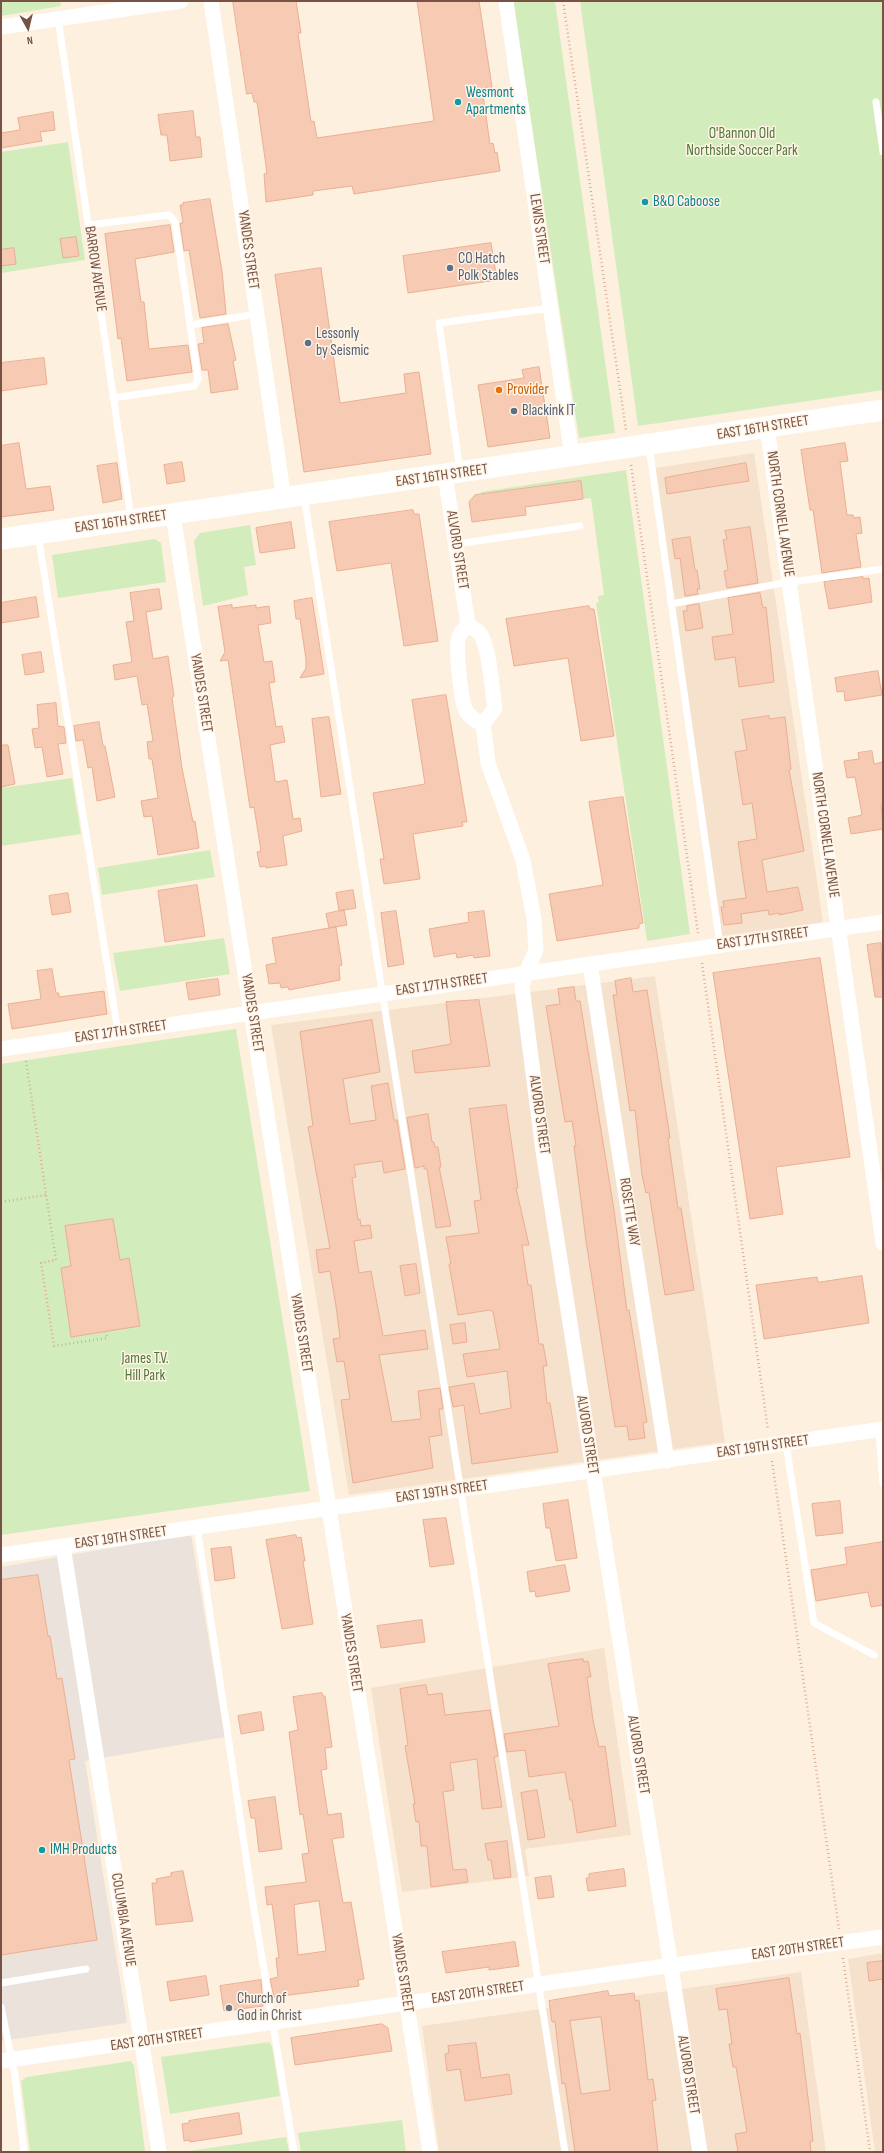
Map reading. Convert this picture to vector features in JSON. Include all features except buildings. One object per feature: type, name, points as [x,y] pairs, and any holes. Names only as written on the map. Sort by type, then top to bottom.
[{"type":"main road","name":"EAST 16TH STREET","points":[[1,539],[294,498],[883,410]]},
{"type":"street","points":[[1,27],[181,1]]},
{"type":"street","name":"YANDES STREET","points":[[211,1],[257,314],[294,498]]},
{"type":"street","name":"LEWIS STREET","points":[[506,1],[572,457]]},
{"type":"street","name":"NORTH CORNELL AVENUE","points":[[767,427],[883,1243]]},
{"type":"street","name":"ALVORD STREET","points":[[453,474],[456,544],[468,625]]},
{"type":"street","name":"YANDES STREET","points":[[173,514],[430,2152]]},
{"type":"street","points":[[468,625],[477,630],[482,636],[492,686],[495,708],[483,724],[472,719],[465,710],[457,662],[458,640],[462,631],[468,625]]},
{"type":"street","name":"ALVORD STREET","points":[[483,724],[488,763],[523,860],[530,898],[536,950],[526,973],[522,987],[543,1150],[700,2152]]},
{"type":"street","name":"EAST 17TH STREET","points":[[1,1049],[720,944],[883,922]]},
{"type":"street","name":"ROSETTE WAY","points":[[590,964],[667,1461]]},
{"type":"street","name":"EAST 19TH STREET","points":[[1,1555],[881,1430]]},
{"type":"street","name":"COLUMBIA AVENUE","points":[[64,1546],[159,2152]]},
{"type":"street","name":"EAST 20TH STREET","points":[[6,2061],[671,1965],[883,1937]]},
{"type":"lane","name":"BARROW AVENUE","points":[[58,18],[131,520]]},
{"type":"lane","points":[[876,102],[883,152]]},
{"type":"lane","points":[[88,225],[169,215],[175,222],[198,380],[194,386],[113,398]]},
{"type":"lane","points":[[453,474],[439,322],[550,308]]},
{"type":"lane","points":[[190,325],[257,314]]},
{"type":"lane","points":[[649,445],[720,944]]},
{"type":"lane","points":[[294,498],[383,994],[507,1775],[565,2152]]},
{"type":"lane","points":[[456,544],[580,526]]},
{"type":"lane","points":[[38,534],[118,1032]]},
{"type":"lane","points":[[671,604],[789,582],[883,569]]},
{"type":"lane","points":[[881,1430],[883,1484]]},
{"type":"lane","points":[[786,1444],[814,1623],[874,1655]]},
{"type":"lane","points":[[197,1527],[251,1891],[274,2023],[294,2152]]},
{"type":"lane","points":[[1,1983],[86,1969]]},
{"type":"lane","points":[[1,2007],[6,2061],[15,2076],[24,2152]]},
{"type":"path","points":[[563,1],[626,432]]},
{"type":"path","points":[[631,467],[698,936]]},
{"type":"path","points":[[702,964],[768,1434]]},
{"type":"path","points":[[25,1057],[56,1260],[41,1263],[54,1346],[107,1338],[106,1332]]},
{"type":"path","points":[[1,1202],[46,1195]]},
{"type":"path","points":[[772,1459],[840,1932]]},
{"type":"path","points":[[842,1956],[870,2152]]},
{"type":"shaded area","points":[[754,453],[823,922],[722,936],[655,468]]},
{"type":"shaded area","points":[[655,976],[725,1442],[349,1495],[271,1025]]},
{"type":"shaded area","points":[[191,1534],[225,1737],[85,1761],[127,2023],[1,2041],[1,1567]]},
{"type":"shaded area","points":[[604,1648],[631,1835],[525,1849],[529,1876],[402,1892],[371,1688]]},
{"type":"shaded area","points":[[883,1953],[883,2152],[875,2152],[848,1959]]},
{"type":"shaded area","points":[[801,1972],[826,2152],[439,2152],[422,2026]]},
{"type":"green space","points":[[1,1],[60,1],[61,6],[1,16]]},
{"type":"green space","points":[[513,1],[555,1],[615,433],[579,438]]},
{"type":"green space","name":"O'Bannon Old Northside Soccer Park","points":[[580,1],[883,1],[883,390],[638,426]]},
{"type":"green space","points":[[68,142],[85,260],[1,273],[1,152]]},
{"type":"green space","points":[[626,470],[690,934],[647,941],[596,603],[599,602],[598,596],[604,595],[591,498],[583,499],[581,481],[481,494],[481,492]]},
{"type":"green space","points":[[250,525],[256,565],[244,567],[248,595],[203,606],[194,541],[200,533]]},
{"type":"green space","points":[[155,539],[161,543],[166,582],[58,598],[52,555]]},
{"type":"green space","points":[[72,778],[81,834],[1,846],[1,788]]},
{"type":"green space","points":[[210,850],[215,877],[102,895],[98,868]]},
{"type":"green space","points":[[224,938],[230,974],[120,991],[113,953]]},
{"type":"green space","name":"James T.V. Hill Park","points":[[236,1029],[310,1491],[1,1535],[1,1064]]},
{"type":"green space","points":[[269,2042],[272,2046],[280,2096],[170,2114],[161,2057]]},
{"type":"green space","points":[[131,2061],[134,2066],[145,2151],[30,2152],[21,2081],[27,2077]]},
{"type":"green space","points":[[402,2120],[406,2152],[301,2152],[298,2133]]},
{"type":"green space","points":[[286,2137],[289,2152],[182,2152]]},
{"type":"place","name":"Wesmont Apartments","points":[[458,102]]},
{"type":"place","name":"B&O Caboose","points":[[645,202]]},
{"type":"place","name":"CO Hatch Polk Stables","points":[[450,268]]},
{"type":"place","name":"Lessonly by Seismic","points":[[308,343]]},
{"type":"place","name":"Provider","points":[[499,390]]},
{"type":"place","name":"Blackink IT","points":[[514,411]]},
{"type":"place","name":"IMH Products","points":[[42,1850]]},
{"type":"place","name":"Church of God in Christ","points":[[229,2008]]}]
